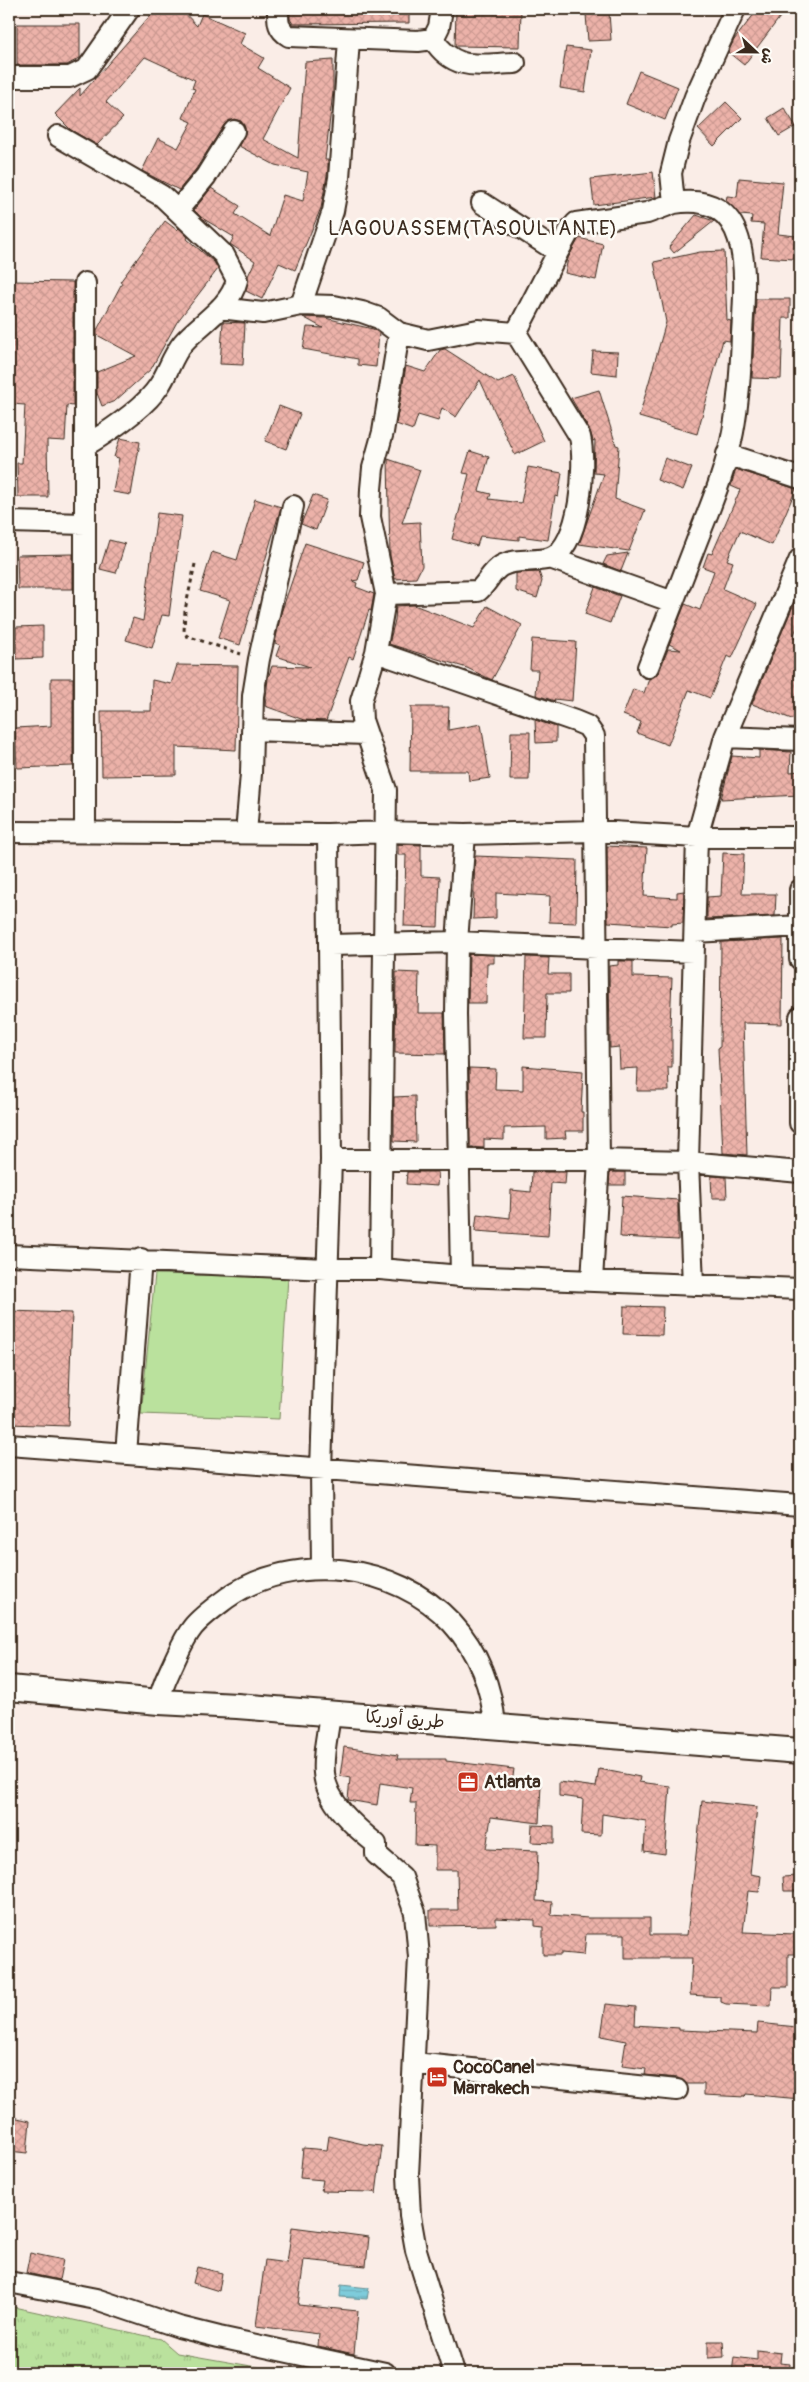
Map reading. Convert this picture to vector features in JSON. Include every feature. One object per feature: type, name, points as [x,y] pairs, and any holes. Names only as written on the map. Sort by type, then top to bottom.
[{"type":"street","points":[[9,77],[70,77],[87,69],[129,9]]},
{"type":"street","points":[[278,9],[279,26],[282,32],[288,36],[349,40],[434,40]]},
{"type":"street","points":[[434,40],[439,27],[442,9]]},
{"type":"street","points":[[674,203],[671,173],[679,141],[696,97],[735,9]]},
{"type":"street","points":[[301,305],[326,238],[335,203],[339,178],[349,40]]},
{"type":"street","points":[[434,40],[443,54],[452,60],[469,64],[515,63]]},
{"type":"street","points":[[178,210],[206,176],[234,131]]},
{"type":"street","points":[[58,136],[162,196],[224,255],[237,280],[233,293],[184,342],[159,386],[149,398],[113,429],[85,446]]},
{"type":"street","points":[[516,333],[558,252],[576,223],[647,213],[674,203],[702,201],[714,207],[728,219],[740,241],[744,263],[741,348],[733,432],[716,491],[648,666]]},
{"type":"street","points":[[482,203],[558,252]]},
{"type":"street","points":[[85,283],[85,831]]},
{"type":"street","points":[[220,308],[263,313],[301,305],[334,306],[379,318],[399,333],[428,340],[478,330],[516,333]]},
{"type":"street","points":[[380,1269],[386,790],[362,720],[361,701],[376,652],[386,594],[370,517],[370,489],[373,468],[383,432],[399,333]]},
{"type":"street","points":[[516,333],[580,437],[584,454],[578,513],[560,550],[550,558]]},
{"type":"street","points":[[727,454],[800,478]]},
{"type":"street","points":[[246,833],[252,696],[293,506]]},
{"type":"street","points":[[9,522],[85,524]]},
{"type":"street","points":[[386,594],[478,591],[501,566],[515,561],[550,558],[674,602]]},
{"type":"street","points":[[692,1285],[688,1162],[697,836],[725,737],[800,559]]},
{"type":"street","points":[[376,652],[587,726],[594,736],[599,1160],[592,1281]]},
{"type":"street","points":[[252,730],[366,734]]},
{"type":"street","points":[[725,737],[800,740]]},
{"type":"street","points":[[9,832],[328,834],[386,832],[465,834],[595,831],[697,836],[800,837]]},
{"type":"street","points":[[322,1568],[321,1470],[331,1160],[328,834]]},
{"type":"street","points":[[461,1276],[456,1014],[458,942],[465,834]]},
{"type":"street","points":[[800,890],[800,959]]},
{"type":"street","points":[[695,932],[800,926]]},
{"type":"street","points":[[330,945],[458,942],[693,952]]},
{"type":"street","points":[[800,1017],[800,1123]]},
{"type":"street","points":[[331,1160],[459,1158],[688,1162],[800,1172]]},
{"type":"street","points":[[9,1255],[141,1259],[327,1269],[380,1269],[461,1276],[800,1289]]},
{"type":"street","points":[[126,1454],[141,1259]]},
{"type":"street","points":[[9,1445],[800,1505]]},
{"type":"street","points":[[159,1702],[162,1686],[182,1643],[193,1626],[213,1608],[253,1583],[279,1573],[322,1568],[347,1571],[398,1586],[419,1596],[445,1616],[466,1640],[480,1667],[493,1704],[495,1726]]},
{"type":"street","name":"طريق أوريكا","points":[[9,1688],[159,1702],[237,1706],[800,1751]]},
{"type":"street","points":[[330,1714],[324,1773],[329,1792],[354,1824],[376,1844],[376,1854],[402,1876],[415,1913],[418,1957],[408,2175],[410,2216],[416,2250],[454,2373]]},
{"type":"street","points":[[414,2064],[677,2090]]},
{"type":"street","points":[[9,2282],[96,2299],[179,2327],[219,2337],[385,2373]]},
{"type":"path","points":[[195,564],[185,610],[184,632],[187,636],[213,646],[259,659]]},
{"type":"green space","points":[[155,1274],[288,1277],[279,1419],[141,1414]]},
{"type":"green space","points":[[9,2306],[161,2339],[177,2353],[291,2373],[11,2373],[9,2372]]},
{"type":"water","points":[[341,2285],[369,2288],[367,2299],[340,2297]]},
{"type":"building","points":[[156,9],[181,9],[197,26],[202,14],[245,33],[240,44],[264,58],[258,68],[290,88],[263,139],[298,158],[305,62],[333,60],[333,92],[325,160],[328,160],[328,170],[321,208],[295,270],[279,263],[262,299],[246,291],[248,276],[255,261],[230,244],[234,237],[202,218],[194,210],[211,188],[240,206],[235,214],[270,236],[283,195],[303,201],[308,172],[275,165],[239,146],[246,131],[241,121],[234,119],[224,125],[196,169],[179,190],[142,171],[158,138],[178,148],[192,122],[183,118],[195,89],[192,88],[195,80],[145,57],[106,102],[123,118],[97,145],[71,130],[55,114],[80,88],[80,96]]},
{"type":"building","points":[[290,9],[409,9],[409,23],[293,24],[290,19]]},
{"type":"building","points":[[456,9],[521,9],[520,47],[455,46]]},
{"type":"building","points":[[758,9],[786,9],[744,65],[728,52],[734,40]]},
{"type":"building","points":[[609,13],[611,40],[588,41],[586,14]]},
{"type":"building","points":[[17,24],[80,24],[80,58],[67,65],[17,65]]},
{"type":"building","points":[[566,47],[591,50],[585,92],[560,88]]},
{"type":"building","points":[[639,71],[678,87],[665,120],[626,104]]},
{"type":"building","points":[[726,102],[742,118],[714,146],[698,129]]},
{"type":"building","points":[[784,108],[796,126],[779,136],[768,118]]},
{"type":"building","points":[[653,172],[656,197],[594,205],[591,179]]},
{"type":"building","points":[[739,178],[783,182],[778,234],[796,236],[794,259],[761,257],[764,224],[751,223],[752,216],[740,215],[726,201],[727,196],[737,197]]},
{"type":"building","points":[[696,215],[714,221],[674,253],[669,247]]},
{"type":"building","points":[[165,221],[177,230],[179,228],[188,237],[187,239],[214,262],[218,269],[177,322],[151,369],[115,401],[102,406],[97,393],[97,372],[136,356],[97,335],[97,330],[122,283],[120,282]]},
{"type":"building","points":[[579,238],[603,244],[596,280],[565,273],[568,258]]},
{"type":"building","points":[[724,251],[727,320],[731,321],[730,341],[723,340],[697,434],[639,417],[666,322],[654,262],[700,252]]},
{"type":"building","points":[[13,281],[73,282],[73,406],[67,405],[65,441],[47,440],[48,497],[18,497],[17,463],[22,463],[25,405],[11,404]]},
{"type":"building","points":[[756,299],[790,299],[790,318],[783,318],[781,379],[752,378]]},
{"type":"building","points":[[303,317],[325,318],[373,329],[379,333],[376,367],[358,365],[358,359],[303,349],[307,327],[323,328]]},
{"type":"building","points":[[223,322],[245,323],[243,365],[220,364]]},
{"type":"building","points":[[445,349],[498,383],[514,376],[544,441],[515,455],[480,380],[456,417],[442,408],[438,421],[418,415],[413,430],[396,424],[406,366],[425,372],[440,350]]},
{"type":"building","points":[[593,351],[618,352],[617,375],[591,372]]},
{"type":"building","points":[[599,390],[616,445],[619,446],[615,499],[645,510],[629,551],[579,544],[604,474],[594,473],[595,440],[593,441],[590,431],[571,398]]},
{"type":"building","points":[[279,406],[300,414],[286,449],[265,441]]},
{"type":"building","points":[[120,438],[140,442],[131,495],[113,492],[119,458],[114,457]]},
{"type":"building","points":[[470,451],[489,457],[479,491],[491,494],[489,499],[521,503],[528,467],[562,473],[558,497],[555,496],[548,540],[519,536],[519,540],[480,536],[477,546],[452,539],[469,474],[463,473]]},
{"type":"building","points":[[665,458],[692,468],[683,490],[657,480]]},
{"type":"building","points":[[388,459],[420,470],[402,523],[420,522],[422,566],[416,578],[395,579],[390,556]]},
{"type":"building","points":[[736,469],[796,489],[772,545],[740,531],[727,560],[733,562],[723,589],[757,604],[732,658],[727,656],[710,698],[689,690],[668,745],[637,733],[641,722],[623,715],[633,689],[644,693],[649,679],[659,672],[668,649],[681,650],[669,644],[685,604],[700,610],[714,571],[703,567],[708,553],[712,554],[740,490],[731,486]]},
{"type":"building","points":[[313,495],[327,500],[316,530],[301,524]]},
{"type":"building","points":[[255,499],[281,507],[240,645],[218,638],[230,600],[200,591],[212,552],[237,560]]},
{"type":"building","points":[[157,513],[182,516],[169,616],[162,615],[152,648],[126,640],[133,618],[143,621]]},
{"type":"building","points":[[109,540],[125,544],[116,573],[100,569]]},
{"type":"building","points":[[305,543],[364,562],[358,580],[352,581],[357,583],[356,587],[374,594],[371,611],[369,610],[353,659],[349,657],[326,721],[304,720],[265,706],[268,678],[272,666],[310,667],[276,656],[280,645],[275,643],[281,613]]},
{"type":"building","points":[[628,553],[621,571],[603,564],[607,556]]},
{"type":"building","points":[[73,554],[73,589],[18,589],[17,555]]},
{"type":"building","points":[[539,572],[542,581],[537,598],[516,591],[516,573]]},
{"type":"building","points":[[595,587],[620,596],[610,623],[585,614]]},
{"type":"building","points":[[800,589],[800,618],[793,638],[800,640],[800,711],[797,721],[752,704]]},
{"type":"building","points":[[414,605],[474,628],[487,606],[522,625],[492,680],[467,668],[389,644],[395,620],[396,606]]},
{"type":"building","points":[[43,626],[43,658],[16,659],[16,627]]},
{"type":"building","points":[[532,639],[576,642],[572,701],[554,699],[555,701],[536,695],[538,670],[530,670]]},
{"type":"building","points":[[177,665],[238,666],[236,750],[176,747],[176,775],[102,776],[101,711],[151,711],[152,680],[171,684]]},
{"type":"building","points":[[51,678],[73,678],[73,766],[17,768],[15,728],[51,726]]},
{"type":"building","points":[[411,707],[449,707],[448,730],[481,724],[490,778],[469,781],[468,771],[410,771]]},
{"type":"building","points":[[535,720],[556,727],[556,742],[536,743]]},
{"type":"building","points":[[511,732],[530,732],[529,780],[510,780]]},
{"type":"building","points":[[759,750],[791,752],[790,772],[800,771],[800,795],[721,799],[732,756],[759,758]]},
{"type":"building","points":[[398,844],[421,845],[421,876],[440,877],[438,927],[404,926],[406,855],[398,855]]},
{"type":"building","points":[[607,846],[647,848],[644,896],[677,898],[677,892],[684,891],[683,923],[672,924],[672,926],[608,922]]},
{"type":"building","points":[[723,853],[744,854],[742,894],[776,894],[775,916],[707,919],[707,897],[721,896]]},
{"type":"building","points":[[475,856],[577,860],[576,923],[549,922],[550,896],[496,893],[496,918],[473,919]]},
{"type":"building","points":[[783,939],[782,1024],[743,1023],[747,1155],[723,1153],[718,1048],[720,1047],[721,942]]},
{"type":"building","points":[[469,954],[494,955],[494,963],[487,963],[486,1003],[468,1003]]},
{"type":"building","points":[[526,957],[549,958],[548,974],[569,974],[569,993],[547,993],[546,1038],[524,1038]]},
{"type":"building","points":[[618,961],[633,961],[633,977],[672,978],[670,1026],[672,1026],[672,1067],[668,1067],[669,1091],[637,1091],[638,1068],[620,1069],[619,1047],[610,1048],[609,966],[618,965]]},
{"type":"building","points":[[396,972],[419,973],[418,1013],[444,1013],[445,1054],[395,1053]]},
{"type":"building","points":[[523,1066],[583,1071],[581,1112],[583,1112],[583,1131],[565,1131],[566,1138],[546,1139],[546,1127],[504,1128],[504,1140],[484,1139],[484,1148],[470,1147],[469,1068],[496,1069],[495,1089],[523,1090]]},
{"type":"building","points":[[415,1096],[416,1142],[394,1141],[394,1097]]},
{"type":"building","points":[[407,1172],[438,1172],[437,1186],[406,1184]]},
{"type":"building","points":[[532,1172],[566,1172],[565,1184],[551,1183],[548,1236],[475,1231],[477,1214],[510,1218],[511,1190],[531,1192]]},
{"type":"building","points":[[610,1172],[625,1172],[625,1185],[609,1185]]},
{"type":"building","points":[[711,1176],[726,1177],[727,1198],[712,1198]]},
{"type":"building","points":[[622,1196],[678,1200],[678,1240],[620,1237]]},
{"type":"building","points":[[624,1306],[663,1307],[662,1335],[623,1334]]},
{"type":"building","points":[[9,1311],[72,1313],[68,1426],[9,1424]]},
{"type":"building","points":[[344,1747],[398,1755],[397,1759],[446,1759],[446,1761],[514,1769],[512,1784],[541,1785],[539,1823],[491,1817],[486,1849],[538,1851],[536,1901],[552,1902],[551,1915],[588,1918],[650,1918],[650,1935],[687,1935],[702,1801],[757,1807],[750,1874],[761,1876],[759,1892],[748,1891],[743,1932],[795,1934],[795,1954],[788,1954],[788,1987],[772,1987],[771,2006],[726,2004],[721,2002],[721,1997],[690,1995],[692,1958],[625,1958],[625,1934],[586,1934],[584,1955],[561,1953],[561,1955],[543,1955],[543,1927],[535,1926],[535,1920],[496,1918],[496,1925],[430,1926],[430,1910],[458,1910],[457,1870],[435,1870],[435,1846],[415,1845],[416,1803],[410,1803],[412,1788],[380,1783],[377,1805],[348,1800],[350,1778],[340,1776]]},
{"type":"building","points":[[599,1769],[640,1777],[639,1782],[670,1786],[665,1854],[644,1851],[646,1821],[602,1814],[601,1835],[581,1834],[583,1799],[559,1796],[559,1782],[596,1787]]},
{"type":"building","points":[[532,1825],[554,1826],[554,1843],[531,1842]]},
{"type":"building","points":[[797,1876],[798,1891],[784,1891],[783,1877]]},
{"type":"building","points":[[606,2004],[636,2007],[635,2025],[679,2028],[679,2030],[757,2033],[758,2023],[797,2027],[795,2048],[798,2048],[798,2053],[800,2053],[800,2099],[746,2094],[745,2097],[704,2095],[704,2084],[687,2084],[678,2078],[645,2075],[646,2069],[622,2066],[626,2041],[601,2036]]},
{"type":"building","points":[[9,2116],[30,2121],[27,2153],[9,2151]]},
{"type":"building","points":[[329,2136],[363,2144],[382,2146],[376,2194],[374,2190],[374,2192],[321,2191],[323,2180],[300,2178],[303,2148],[327,2150]]},
{"type":"building","points":[[292,2227],[369,2237],[366,2266],[304,2260],[298,2305],[358,2311],[354,2354],[318,2346],[319,2334],[256,2326],[265,2260],[287,2263]]},
{"type":"building","points":[[30,2253],[63,2260],[59,2280],[26,2273]]},
{"type":"building","points":[[197,2267],[222,2273],[219,2291],[193,2283]]},
{"type":"building","points":[[708,2341],[723,2341],[724,2357],[708,2358]]},
{"type":"building","points":[[757,2350],[781,2353],[780,2363],[790,2364],[789,2373],[732,2373],[734,2357],[757,2360]]},
{"type":"place","name":"Atlanta","points":[[468,1782]]},
{"type":"place","name":"CocoCanel Marrakech","points":[[437,2077]]},
{"type":"district","name":"LAGOUASSEM(TASOULTANTE)","points":[[473,228]]}]
